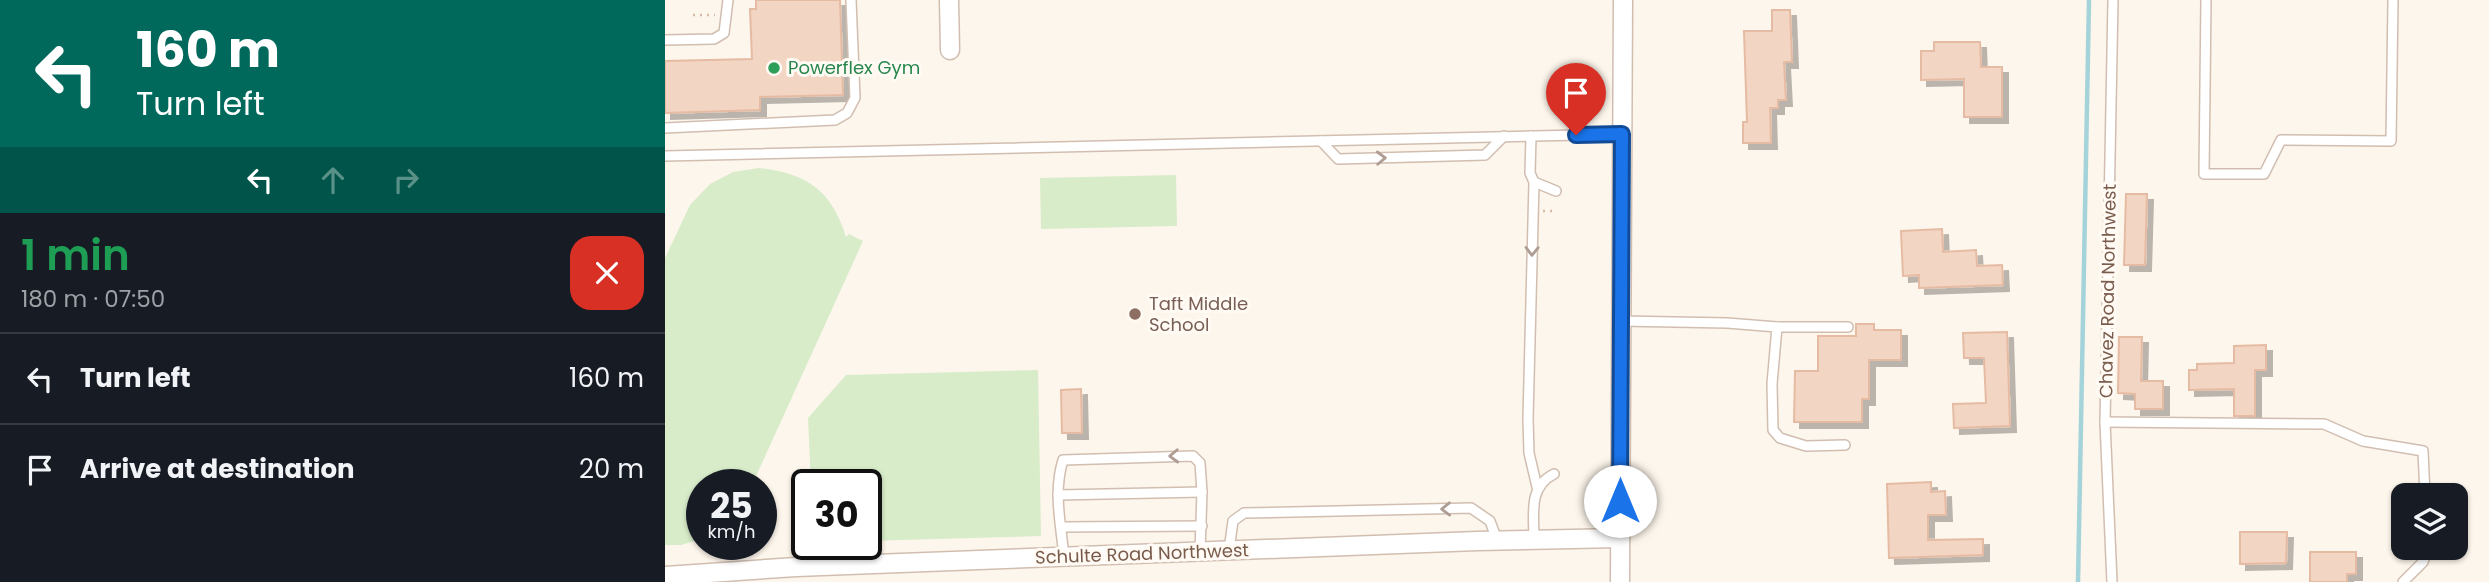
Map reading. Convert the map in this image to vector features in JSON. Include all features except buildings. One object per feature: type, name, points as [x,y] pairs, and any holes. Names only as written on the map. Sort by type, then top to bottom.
[{"type":"street","points":[[949,0],[950,50]]},
{"type":"street","points":[[1620,582],[1623,0]]},
{"type":"street","name":"Schulte Road Northwest","points":[[665,576],[796,567],[1064,556],[1620,538]]},
{"type":"lane","points":[[665,40],[714,40],[724,33],[728,0]]},
{"type":"lane","points":[[665,128],[835,120],[847,113],[855,98],[851,0]]},
{"type":"lane","name":"Chavez Road Northwest","points":[[2112,582],[2105,422],[2113,0]]},
{"type":"lane","points":[[2206,0],[2204,174],[2264,174],[2281,140],[2391,141],[2393,0]]},
{"type":"lane","points":[[665,156],[1622,134]]},
{"type":"lane","points":[[1321,141],[1338,159],[1485,155],[1504,136]]},
{"type":"lane","points":[[1531,136],[1530,173],[1534,182],[1528,419],[1529,453],[1537,486],[1534,540]]},
{"type":"lane","points":[[1534,182],[1556,191]]},
{"type":"lane","points":[[1621,321],[1848,327]]},
{"type":"lane","points":[[1776,327],[1772,384],[1773,430],[1780,438],[1806,446],[1845,445]]},
{"type":"lane","points":[[2105,422],[2324,424],[2363,441],[2423,451],[2424,483]]},
{"type":"lane","points":[[1064,556],[1058,513],[1058,474],[1063,460],[1192,456],[1200,464],[1200,551]]},
{"type":"lane","points":[[1537,486],[1554,474]]},
{"type":"lane","points":[[1058,495],[1202,492]]},
{"type":"lane","points":[[1229,550],[1233,522],[1244,513],[1471,508],[1490,521],[1497,540]]},
{"type":"lane","points":[[1062,527],[1202,526]]},
{"type":"lane","points":[[2403,582],[2424,560]]},
{"type":"green space","points":[[759,168],[791,174],[804,180],[825,196],[846,237],[849,234],[863,241],[759,469],[686,469],[686,544],[665,545],[665,258],[690,205],[710,184],[733,172]]},
{"type":"green space","points":[[1176,175],[1177,226],[1041,229],[1040,178]]},
{"type":"green space","points":[[1038,370],[1041,536],[882,541],[882,469],[810,469],[808,418],[846,375]]},
{"type":"waterway","points":[[2078,582],[2089,0]]},
{"type":"place","name":"Powerflex Gym","points":[[774,68]]},
{"type":"place","name":"Taft Middle School","points":[[1135,314]]},
{"type":"route","points":[[1576,135],[1622,134],[1620,501]]}]
